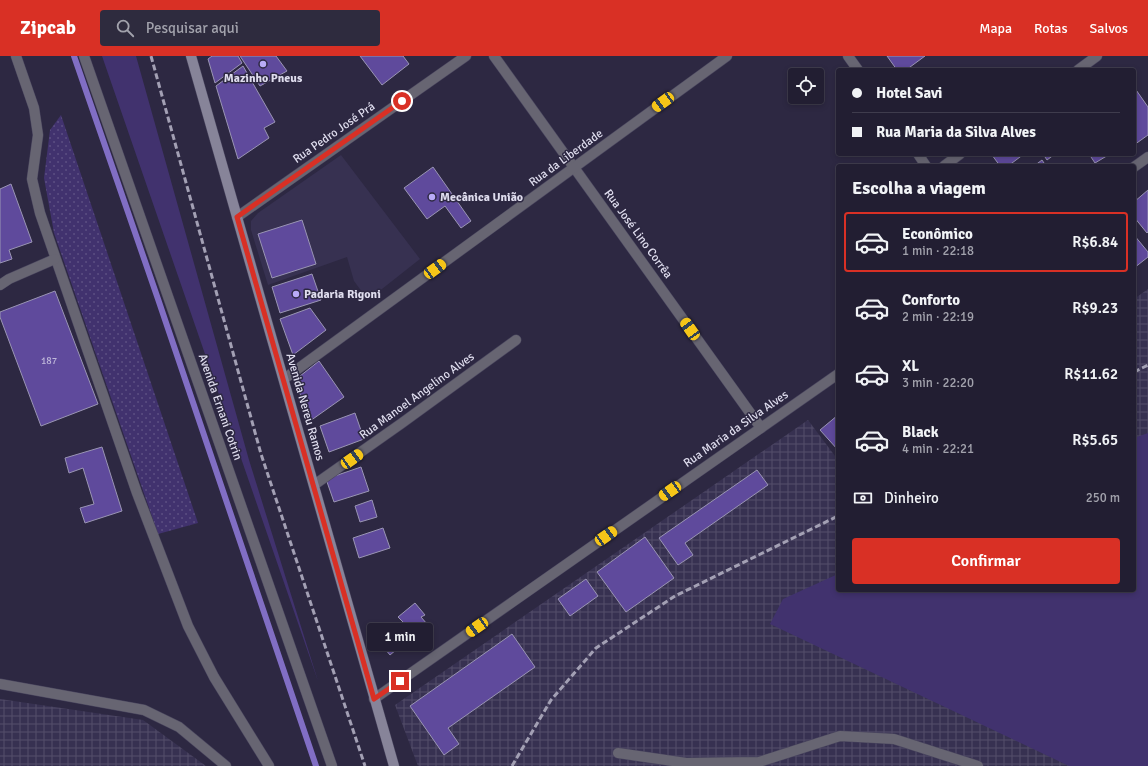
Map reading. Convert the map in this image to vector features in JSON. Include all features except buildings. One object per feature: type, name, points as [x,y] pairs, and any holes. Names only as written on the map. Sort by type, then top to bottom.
[{"type":"main road","name":"Avenida Nereu Ramos","points":[[191,56],[394,766]]},
{"type":"street","points":[[16,56],[34,108],[38,135],[32,179],[40,214],[137,493],[188,626],[214,677],[269,766]]},
{"type":"street","name":"Avenida Ernani Cotrin","points":[[84,56],[332,766]]},
{"type":"street","name":"Rua Pedro José Prá","points":[[237,217],[466,56]]},
{"type":"street","name":"Rua José Lino Corrêa","points":[[494,56],[761,428]]},
{"type":"street","name":"Rua da Liberdade","points":[[284,379],[727,56]]},
{"type":"street","points":[[848,56],[857,68]]},
{"type":"street","points":[[1081,68],[1097,56]]},
{"type":"street","points":[[947,164],[957,156]]},
{"type":"street","points":[[1136,166],[1148,157]]},
{"type":"street","points":[[0,285],[9,279],[56,259]]},
{"type":"street","name":"Rua Manoel Angelino Alves","points":[[314,486],[516,340]]},
{"type":"street","name":"Rua Maria da Silva Alves","points":[[374,699],[836,375]]},
{"type":"street","points":[[0,684],[144,710],[179,727],[226,766]]},
{"type":"street","points":[[618,753],[686,763],[759,762],[840,736],[894,739],[978,766]]},
{"type":"shaded area","points":[[102,56],[136,56],[249,460],[318,681]]},
{"type":"shaded area","points":[[61,115],[198,523],[158,534],[54,233],[44,178],[50,130]]},
{"type":"shaded area","points":[[341,155],[420,259],[368,300],[354,281],[347,257],[268,285],[251,230],[251,221],[258,213]]},
{"type":"shaded area","points":[[1148,289],[1148,766],[418,766],[395,705],[808,420],[836,457],[836,592],[1136,592],[1136,298]]},
{"type":"shaded area","points":[[1148,433],[1148,766],[1069,766],[770,624],[783,599],[836,575],[836,592],[1136,592],[1136,437]]},
{"type":"shaded area","points":[[0,699],[143,720],[206,766],[0,766]]},
{"type":"waterway","points":[[74,56],[316,766]]},
{"type":"railway","points":[[151,56],[261,454],[365,766]]},
{"type":"railway","points":[[1136,371],[1148,365]]},
{"type":"railway","points":[[512,766],[551,700],[596,648],[675,596],[836,517]]},
{"type":"place","name":"Mazinho Pneus","points":[[263,64]]},
{"type":"place","name":"Mecânica União","points":[[432,197]]},
{"type":"place","name":"Padaria Rigoni","points":[[296,294]]},
{"type":"route","points":[[400,681],[374,699],[237,217],[402,101]]}]
